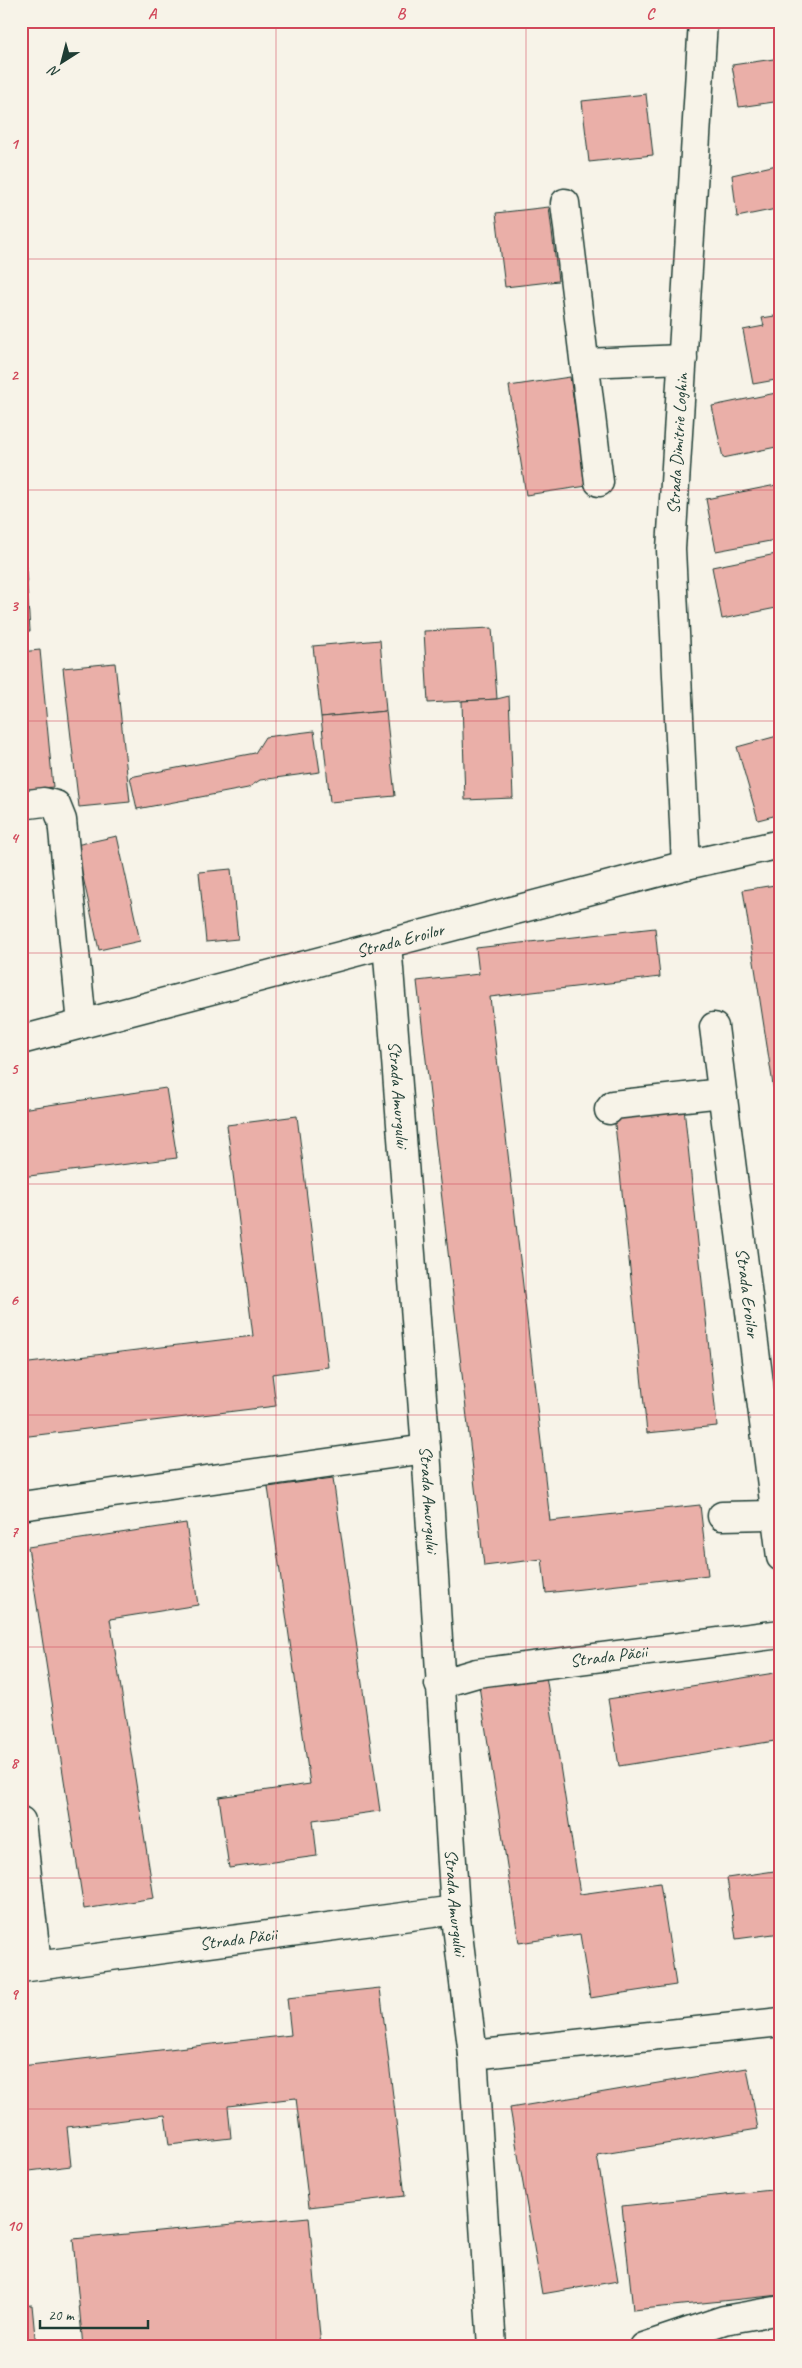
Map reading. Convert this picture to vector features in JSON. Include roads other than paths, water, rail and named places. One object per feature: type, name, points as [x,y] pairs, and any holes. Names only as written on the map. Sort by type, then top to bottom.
[{"type":"street","name":"Strada Dimitrie Loghin","points":[[686,865],[671,549],[702,21]]},
{"type":"street","points":[[565,203],[599,482]]},
{"type":"street","points":[[585,363],[683,359]]},
{"type":"street","points":[[21,805],[44,802],[56,805],[62,820],[82,1024]]},
{"type":"street","name":"Strada Eroilor","points":[[21,1040],[686,865],[781,844]]},
{"type":"street","name":"Strada Amurgului","points":[[387,944],[426,1449],[439,1684],[455,1910],[473,2055],[492,2347]]},
{"type":"street","name":"Strada Eroilor","points":[[714,1027],[781,1557]]},
{"type":"street","points":[[609,1110],[613,1105],[722,1093]]},
{"type":"street","points":[[21,1506],[426,1449]]},
{"type":"street","points":[[722,1516],[776,1515]]},
{"type":"street","name":"Strada Păcii","points":[[439,1684],[477,1673],[781,1634]]},
{"type":"street","points":[[21,1820],[29,1966]]},
{"type":"street","name":"Strada Păcii","points":[[29,1966],[455,1910]]},
{"type":"street","points":[[473,2055],[781,2022]]},
{"type":"street","points":[[644,2347],[724,2320],[781,2310]]}]
